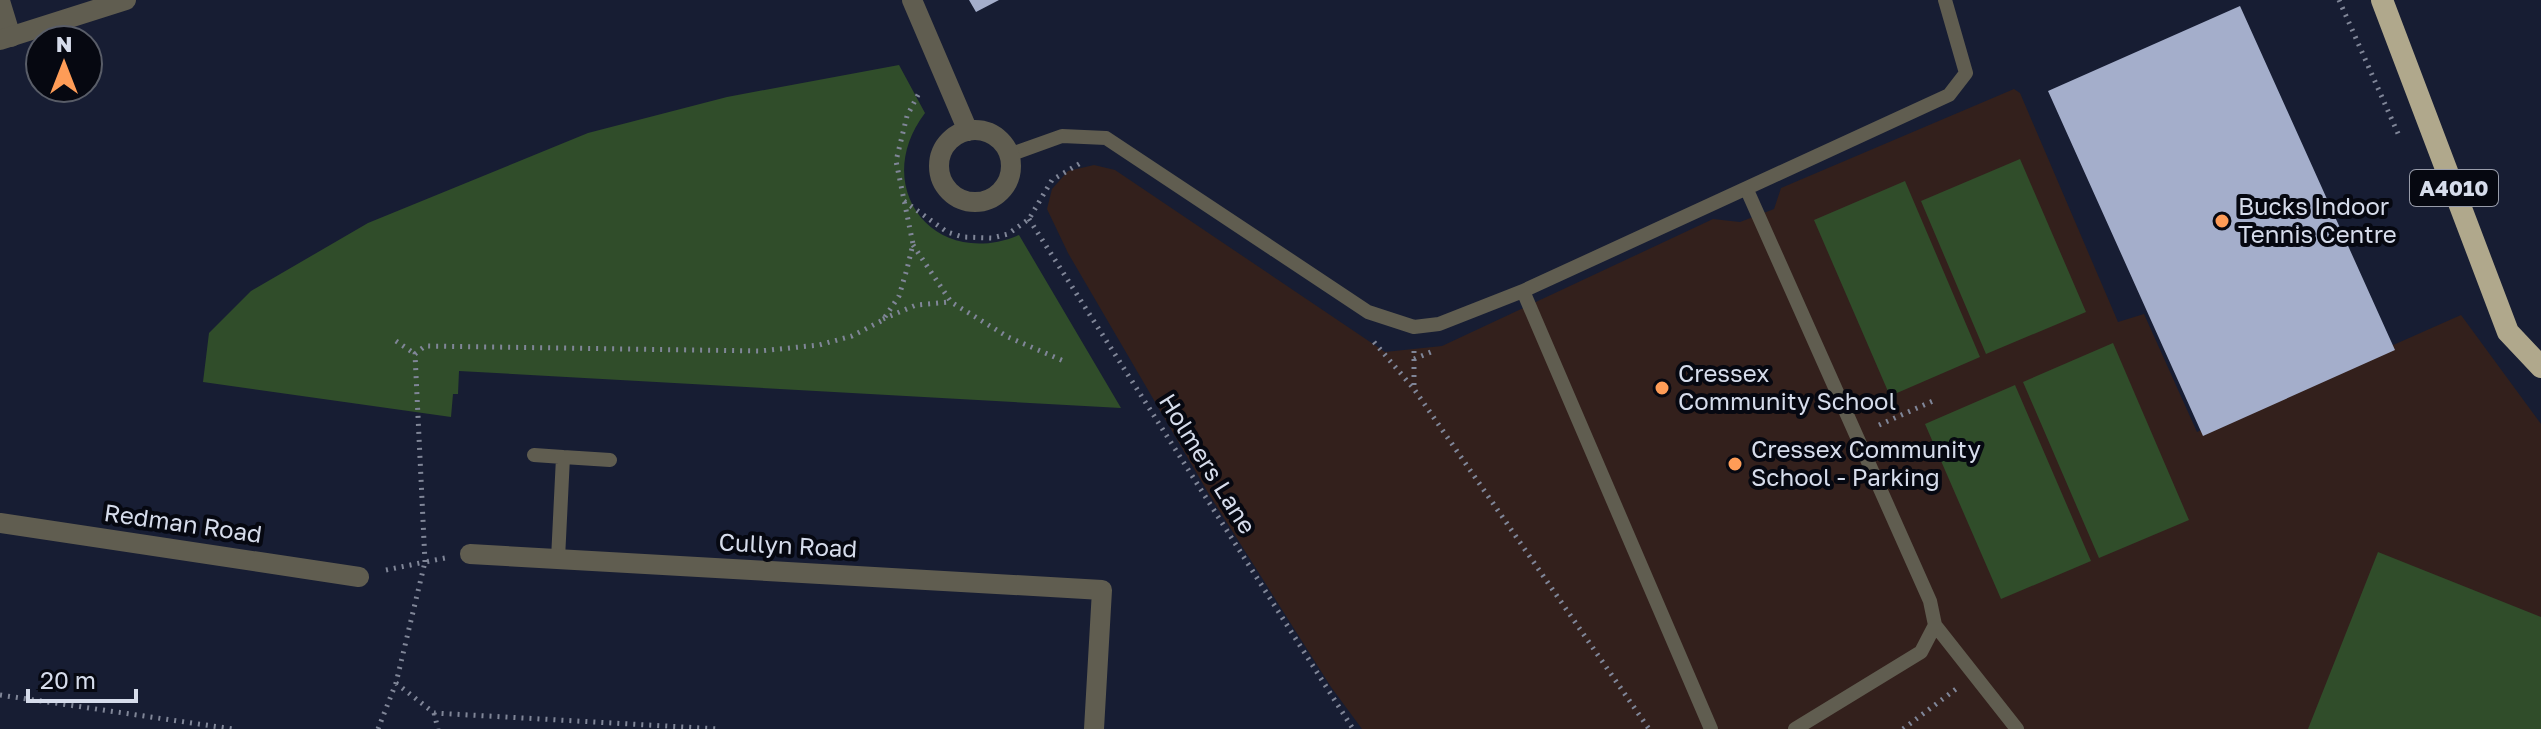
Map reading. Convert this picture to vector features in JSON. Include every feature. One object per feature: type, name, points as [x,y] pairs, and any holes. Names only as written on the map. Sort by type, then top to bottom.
[{"type":"highway","name":"A4010","points":[[2382,0],[2508,332],[2541,367]]},
{"type":"street","points":[[0,1],[5,39],[126,0]]},
{"type":"street","points":[[912,0],[968,131]]},
{"type":"street","points":[[968,131],[991,134],[1009,155],[1011,173],[999,194],[976,203],[953,195],[940,175],[942,152],[948,142],[968,131]]},
{"type":"street","name":"Redman Road","points":[[0,523],[359,577]]},
{"type":"street","name":"Cullyn Road","points":[[470,554],[1102,590],[1094,729]]},
{"type":"lane","points":[[1009,155],[1062,136],[1106,138],[1368,312],[1414,327],[1439,324],[1523,291],[1949,95],[1966,73],[1962,48],[1945,0]]},
{"type":"lane","points":[[1747,190],[1930,601],[1935,625],[2017,729]]},
{"type":"lane","points":[[1523,291],[1711,729]]},
{"type":"lane","points":[[534,455],[610,460]]},
{"type":"lane","points":[[558,559],[563,457]]},
{"type":"lane","points":[[1795,729],[1921,652],[1935,625]]},
{"type":"path","points":[[945,80],[918,92],[907,116],[896,161],[913,244],[951,302],[1008,337],[1066,362]]},
{"type":"path","points":[[903,200],[937,227],[963,237],[992,238],[1008,234],[1029,219],[1052,180],[1062,171],[1075,168]]},
{"type":"path","name":"Holmers Lane","points":[[1029,219],[1353,729]]},
{"type":"path","points":[[883,320],[899,296],[913,244]]},
{"type":"path","points":[[415,354],[425,346],[760,351],[819,345],[852,336],[916,305],[951,302]]},
{"type":"path","points":[[1414,327],[1414,389],[1649,729]]},
{"type":"path","points":[[396,341],[415,354]]},
{"type":"path","points":[[378,729],[396,683],[425,562],[415,354]]},
{"type":"path","points":[[1878,425],[1935,400]]},
{"type":"path","points":[[359,577],[470,554]]},
{"type":"path","points":[[396,683],[434,713],[719,729]]},
{"type":"path","points":[[0,695],[233,729]]},
{"type":"path","points":[[434,713],[438,729]]},
{"type":"shaded area","name":"Cressex Community School","points":[[2014,89],[2020,93],[2118,322],[2144,314],[2197,432],[2461,315],[2541,424],[2541,729],[1362,729],[1331,687],[1210,496],[1068,253],[1047,209],[1052,189],[1068,171],[1094,165],[1115,170],[1385,352],[1442,346],[1713,219],[1740,222],[1774,209],[1781,188]]},
{"type":"green space","points":[[899,65],[925,113],[909,141],[904,168],[908,194],[919,215],[937,232],[961,242],[988,243],[1019,235],[1121,408],[459,371],[458,394],[453,394],[451,417],[203,382],[209,333],[251,291],[368,223],[588,133],[727,97]]},
{"type":"green space","points":[[2020,159],[2086,312],[1986,354],[1921,201]]},
{"type":"green space","points":[[1905,181],[1980,357],[1890,396],[1814,220]]},
{"type":"green space","points":[[2113,343],[2189,520],[2099,558],[2023,382]]},
{"type":"green space","points":[[2015,385],[2091,561],[2001,599],[1925,424]]},
{"type":"green space","points":[[2378,552],[2541,617],[2541,729],[2308,729]]},
{"type":"building","points":[[969,0],[999,0],[976,12]]},
{"type":"building","name":"Bucks Indoor Tennis Centre","points":[[2240,6],[2395,350],[2203,436],[2048,91]]},
{"type":"place","name":"Bucks Indoor Tennis Centre","points":[[2222,221]]},
{"type":"place","name":"Cressex Community School","points":[[1662,388]]},
{"type":"place","name":"Cressex Community School - Parking","points":[[1735,464]]}]
